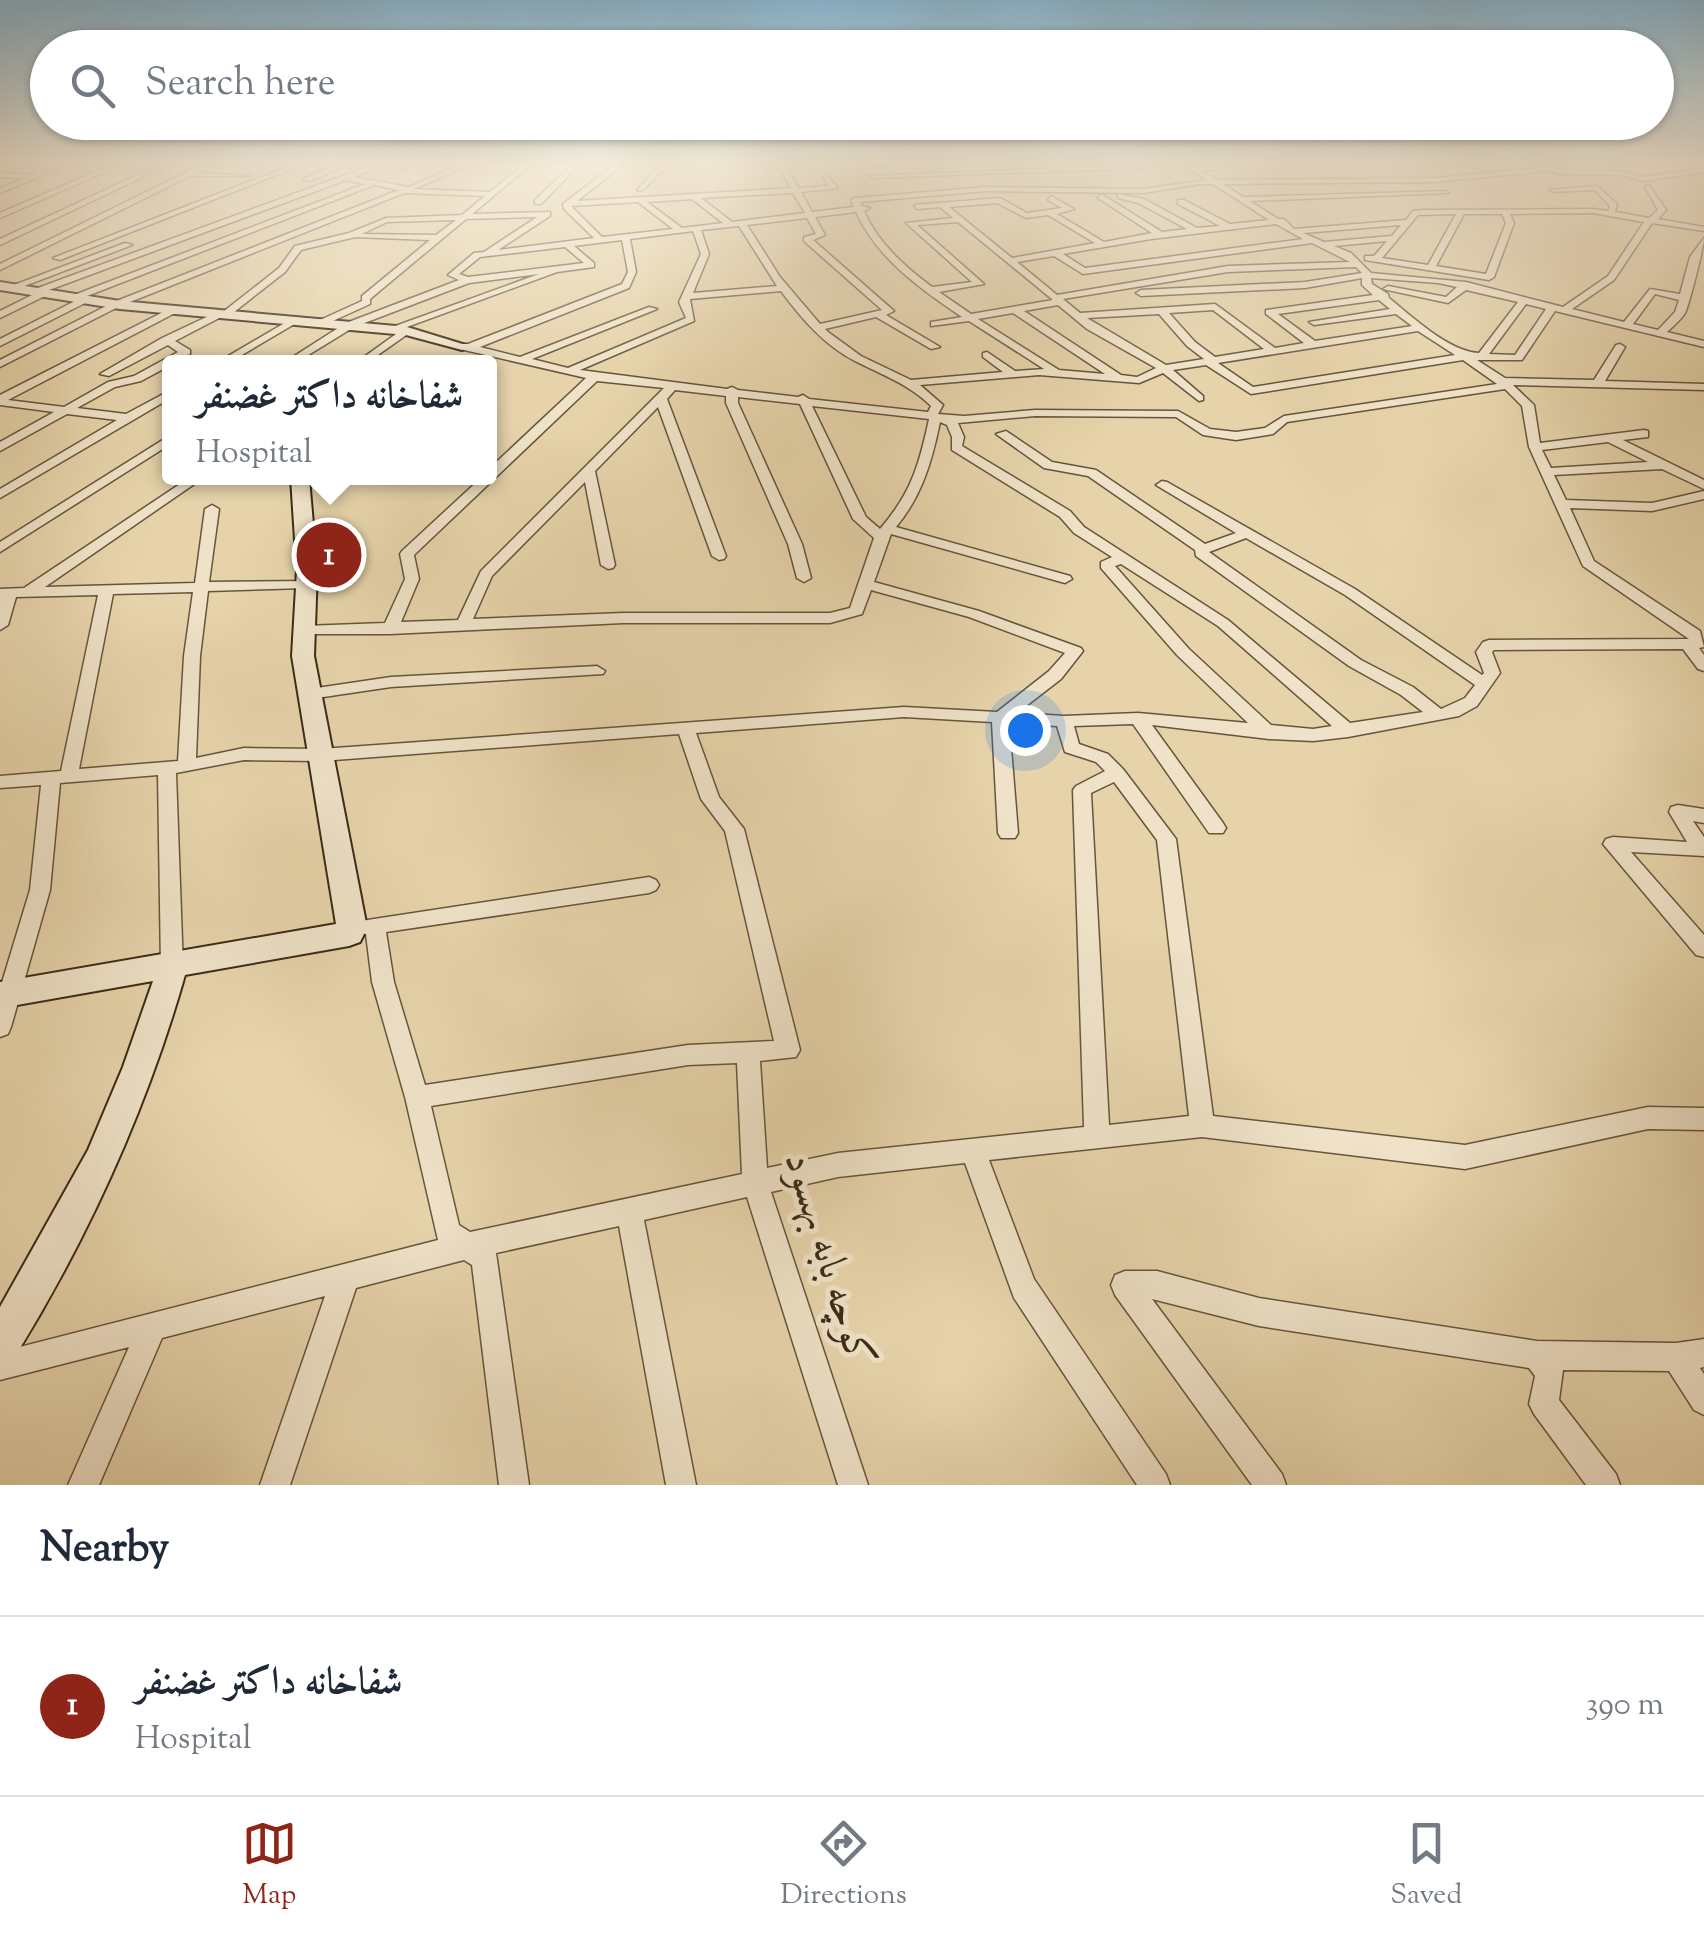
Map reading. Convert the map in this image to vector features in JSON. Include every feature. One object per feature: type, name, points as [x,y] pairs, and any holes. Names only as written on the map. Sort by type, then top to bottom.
[{"type":"street","points":[[0,266],[71,232]]},
{"type":"street","points":[[2,285],[132,232]]},
{"type":"street","points":[[2,285],[155,232]]},
{"type":"street","points":[[0,315],[42,292],[198,232]]},
{"type":"street","points":[[0,343],[82,298],[249,232]]},
{"type":"street","points":[[0,364],[117,304],[299,232]]},
{"type":"street","points":[[106,374],[223,314],[282,270],[298,248],[359,232]]},
{"type":"street","points":[[324,322],[367,302],[365,298],[446,232]]},
{"type":"street","points":[[484,255],[519,232]]},
{"type":"street","points":[[593,232],[599,239]]},
{"type":"street","points":[[467,280],[453,275],[472,256],[654,232]]},
{"type":"street","points":[[569,371],[692,319],[684,309],[705,254],[697,232]]},
{"type":"street","points":[[304,632],[623,618],[830,618],[857,611],[884,533],[906,506],[926,460],[936,406],[911,383],[856,357],[816,328],[748,232]]},
{"type":"street","points":[[816,328],[889,311],[807,239],[819,232]]},
{"type":"street","points":[[868,232],[932,290],[1055,372]]},
{"type":"street","points":[[919,232],[982,288],[932,290]]},
{"type":"street","points":[[973,232],[1078,316],[1164,368],[1199,398]]},
{"type":"street","points":[[1082,232],[1102,244]]},
{"type":"street","points":[[1156,232],[1160,235]]},
{"type":"street","points":[[1008,261],[1178,232]]},
{"type":"street","points":[[0,782],[177,767],[244,754],[321,755],[904,712],[1064,721],[1138,718],[1270,733],[1348,730],[1437,714],[1471,702],[1492,673],[1484,652],[1489,645],[1698,644],[1695,634],[1588,563],[1535,447],[1528,404],[1468,356],[1420,328],[1366,280],[1348,255],[1295,232]]},
{"type":"street","points":[[1376,259],[1399,232]]},
{"type":"street","points":[[1431,268],[1450,232]]},
{"type":"street","points":[[1348,255],[1489,277],[1506,232]]},
{"type":"street","points":[[1160,309],[1191,344],[1252,391],[1468,356],[1518,358],[1558,310],[1610,280],[1636,232]]},
{"type":"street","points":[[352,235],[439,238]]},
{"type":"street","points":[[451,355],[626,286],[632,272],[625,236]]},
{"type":"street","points":[[1325,244],[1394,238]]},
{"type":"street","points":[[1056,253],[1083,271],[1312,240]]},
{"type":"street","points":[[1659,334],[1680,312],[1694,257],[1704,241]]},
{"type":"street","points":[[301,355],[350,325],[467,280],[591,265],[568,245]]},
{"type":"street","points":[[935,324],[1228,269],[1358,264]]},
{"type":"street","points":[[370,355],[400,330],[552,272]]},
{"type":"street","points":[[1366,280],[1448,300],[1466,286]]},
{"type":"street","points":[[1141,294],[1366,280],[1466,286],[1703,346]]},
{"type":"street","points":[[2,285],[117,304],[400,330],[594,377],[803,398],[964,420],[1035,412],[1178,414],[1208,432],[1257,435],[1284,419],[1460,396],[1502,387],[1503,381]]},
{"type":"street","points":[[688,296],[786,288]]},
{"type":"street","points":[[1627,326],[1653,291],[1684,298]]},
{"type":"street","points":[[1314,345],[1269,312],[1386,296]]},
{"type":"street","points":[[1482,356],[1522,302]]},
{"type":"street","points":[[1078,316],[1215,307],[1273,351]]},
{"type":"street","points":[[521,360],[652,309]]},
{"type":"street","points":[[1014,309],[1122,380]]},
{"type":"street","points":[[1,402],[174,310]]},
{"type":"street","points":[[1314,322],[1401,310]]},
{"type":"street","points":[[879,315],[935,347]]},
{"type":"street","points":[[235,355],[298,318]]},
{"type":"street","points":[[911,383],[1055,372],[1139,380],[1164,368],[1420,328]]},
{"type":"street","points":[[166,340],[186,352],[181,355]]},
{"type":"street","points":[[1600,381],[1620,347]]},
{"type":"street","points":[[987,355],[1011,373]]},
{"type":"street","points":[[0,447],[112,384],[137,379],[162,365]]},
{"type":"street","points":[[940,368],[956,380]]},
{"type":"street","points":[[497,469],[594,377]]},
{"type":"street","points":[[1503,381],[1704,387]]},
{"type":"street","points":[[464,625],[486,574],[675,384]]},
{"type":"street","points":[[732,390],[732,403],[795,544],[804,578]]},
{"type":"street","points":[[0,494],[162,398]]},
{"type":"street","points":[[661,398],[718,556]]},
{"type":"street","points":[[803,398],[860,519],[884,533],[1064,578]]},
{"type":"street","points":[[1,402],[129,418]]},
{"type":"street","points":[[934,415],[952,423],[958,437],[956,447],[1065,514],[1079,530],[1223,623],[1348,730]]},
{"type":"street","points":[[1002,434],[1048,464],[1092,472],[1203,548]]},
{"type":"street","points":[[1535,447],[1644,434]]},
{"type":"street","points":[[1609,438],[1704,485]]},
{"type":"street","points":[[0,548],[162,444]]},
{"type":"street","points":[[1549,472],[1664,465]]},
{"type":"street","points":[[588,471],[608,565]]},
{"type":"street","points":[[0,625],[12,593],[185,485]]},
{"type":"street","points":[[300,485],[306,584],[304,632],[321,755],[364,927],[417,1097],[448,1233],[485,1258],[514,1485]]},
{"type":"street","points":[[390,629],[412,579],[408,554],[480,485]]},
{"type":"street","points":[[1162,485],[1350,592],[1482,682]]},
{"type":"street","points":[[1560,504],[1652,508],[1704,495]]},
{"type":"street","points":[[0,1344],[13,1299],[104,1162],[148,1051],[172,968],[177,767],[212,509]]},
{"type":"street","points":[[1203,548],[1248,533]]},
{"type":"street","points":[[1203,548],[1201,553],[1261,598],[1437,714]]},
{"type":"street","points":[[1123,558],[1106,565],[1183,652],[1270,733]]},
{"type":"street","points":[[12,593],[306,584]]},
{"type":"street","points":[[864,584],[974,614],[1074,651],[1056,675],[1000,718]]},
{"type":"street","points":[[0,1028],[6,994],[40,890],[60,777],[106,590]]},
{"type":"street","points":[[1689,646],[1704,666]]},
{"type":"street","points":[[310,694],[391,682],[597,672]]},
{"type":"street","points":[[1000,718],[1008,833]]},
{"type":"street","points":[[1138,718],[1216,828]]},
{"type":"street","points":[[1064,721],[1071,748],[1102,758],[1118,773],[1166,839],[1202,1126]]},
{"type":"street","points":[[417,1097],[688,1055],[788,1050],[734,830],[710,799],[686,728]]},
{"type":"street","points":[[1098,1138],[1082,790],[1118,773]]},
{"type":"street","points":[[1704,816],[1678,812],[1702,850],[1613,844],[1704,950]]},
{"type":"street","points":[[6,994],[306,944],[364,927],[649,885]]},
{"type":"street","name":"کوچه بابه بهسود","points":[[748,1054],[755,1182],[853,1485]]},
{"type":"street","points":[[0,1366],[467,1246],[838,1164],[974,1153],[1202,1126],[1465,1157],[1648,1118],[1704,1120]]},
{"type":"street","points":[[974,1153],[1024,1288],[1154,1485]]},
{"type":"street","points":[[629,1210],[682,1485]]},
{"type":"street","points":[[275,1485],[345,1278]]},
{"type":"street","points":[[1271,1485],[1125,1285],[1157,1285],[1259,1312],[1538,1355],[1690,1355],[1704,1400]]},
{"type":"street","points":[[83,1485],[153,1326]]},
{"type":"street","points":[[1538,1355],[1550,1373],[1544,1404],[1605,1485]]},
{"type":"place","name":"شفاخانه داکتر غضنفر","points":[[329,555]]}]
